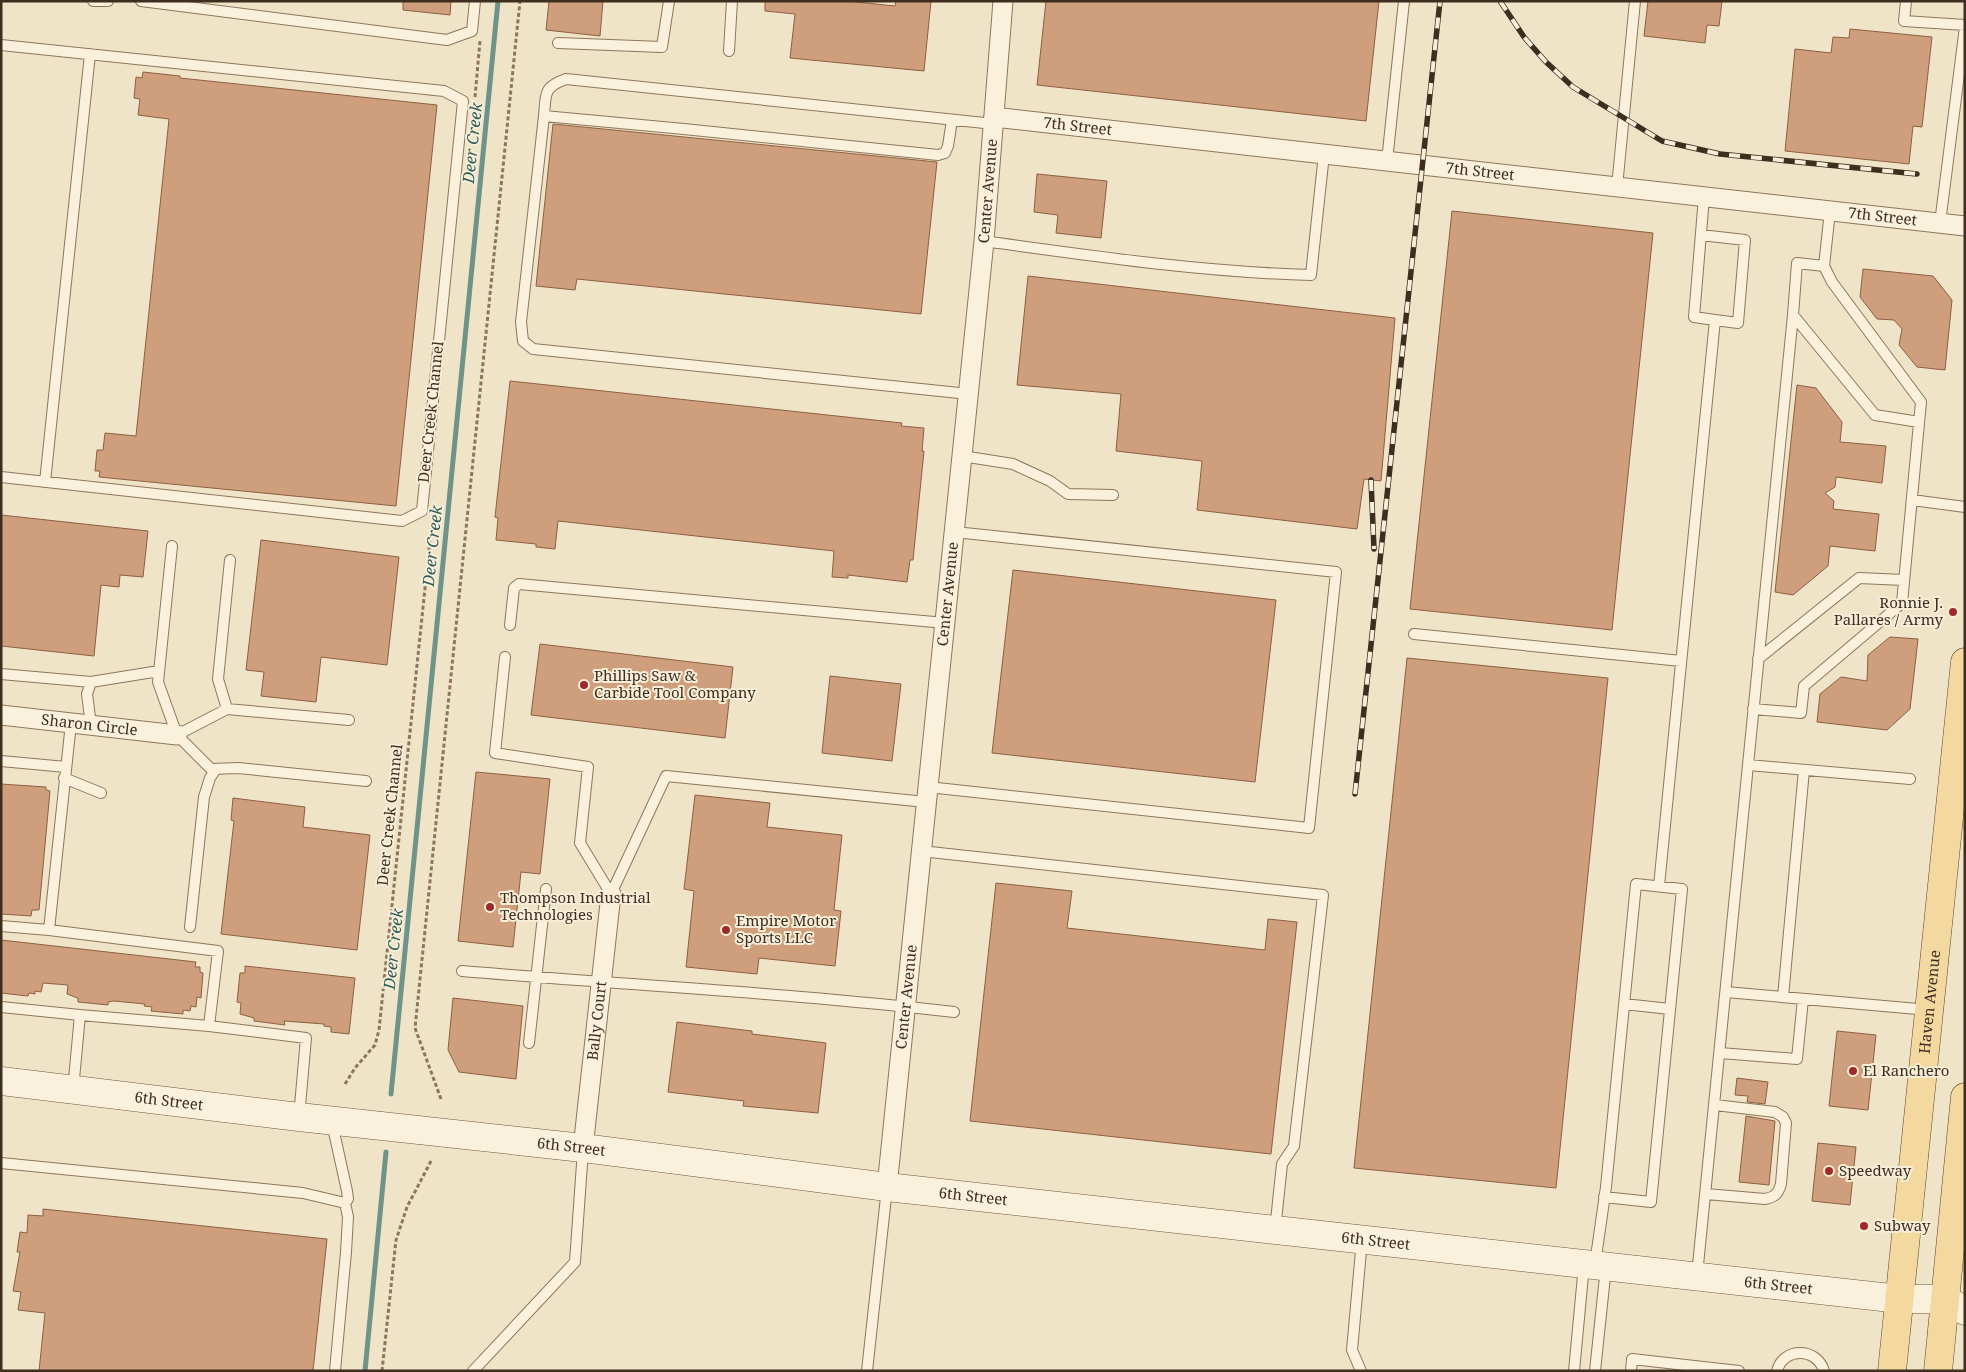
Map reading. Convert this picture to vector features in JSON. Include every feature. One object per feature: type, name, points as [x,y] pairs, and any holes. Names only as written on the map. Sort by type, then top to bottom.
[{"type":"main road","name":"Haven Avenue","points":[[1892,1371],[1965,662]]},
{"type":"main road","name":"6th Street","points":[[1,1081],[298,1117],[583,1148],[887,1187],[1900,1299],[1958,1299]]},
{"type":"main road","points":[[1938,1371],[1958,1299],[1965,1097]]},
{"type":"street","name":"Center Avenue","points":[[887,1187],[984,241],[1003,1]]},
{"type":"street","name":"7th Street","points":[[994,120],[1324,154],[1965,226]]},
{"type":"street","name":"Sharon Circle","points":[[1,715],[177,735]]},
{"type":"street","name":"Bally Court","points":[[583,1148],[611,894]]},
{"type":"lane","points":[[93,1],[108,1]]},
{"type":"lane","points":[[141,1],[447,40],[472,31],[475,1]]},
{"type":"lane","points":[[558,43],[662,47],[669,1]]},
{"type":"lane","points":[[728,51],[732,1]]},
{"type":"lane","points":[[1387,161],[1404,1]]},
{"type":"lane","points":[[1616,187],[1635,1]]},
{"type":"lane","points":[[1906,1],[1904,21],[1965,26],[1940,223]]},
{"type":"lane","points":[[1,45],[444,92],[463,101],[422,511],[402,521],[1,477]]},
{"type":"lane","points":[[45,482],[90,54]]},
{"type":"lane","points":[[969,394],[533,349],[523,341],[521,322],[546,94],[554,83],[566,79],[952,120],[994,120]]},
{"type":"lane","points":[[544,116],[684,128],[938,155],[945,153],[948,146],[952,120]]},
{"type":"lane","points":[[984,241],[1081,255],[1238,271],[1311,275],[1324,154]]},
{"type":"lane","points":[[1701,235],[1746,240],[1738,323],[1694,317],[1704,197]]},
{"type":"lane","points":[[1753,709],[1801,713],[1804,686],[1902,602],[1921,402],[1832,282],[1824,266],[1830,211]]},
{"type":"lane","points":[[1697,1276],[1794,315],[1797,263],[1824,266]]},
{"type":"lane","points":[[1794,315],[1875,415],[1919,422]]},
{"type":"lane","points":[[1659,886],[1715,320]]},
{"type":"lane","points":[[962,456],[1013,464],[1050,481],[1068,494],[1114,495]]},
{"type":"lane","points":[[1912,500],[1965,507]]},
{"type":"lane","points":[[611,894],[666,776],[927,794],[1309,828],[1336,572],[954,532]]},
{"type":"lane","points":[[172,546],[158,682],[177,735],[211,769],[238,768],[366,781]]},
{"type":"lane","points":[[227,708],[218,678],[230,560]]},
{"type":"lane","points":[[1758,659],[1859,578],[1904,580]]},
{"type":"lane","points":[[510,625],[514,588],[519,584],[945,623]]},
{"type":"lane","points":[[1414,634],[1681,661]]},
{"type":"lane","points":[[505,657],[495,753],[588,767],[580,843],[611,894]]},
{"type":"lane","points":[[1,674],[91,682],[159,671]]},
{"type":"lane","points":[[91,682],[87,694],[91,725]]},
{"type":"lane","points":[[177,735],[227,708],[349,720]]},
{"type":"lane","points":[[49,930],[71,723]]},
{"type":"lane","points":[[1,761],[66,767]]},
{"type":"lane","points":[[1748,764],[1910,779]]},
{"type":"lane","points":[[190,927],[204,797],[210,778],[216,769]]},
{"type":"lane","points":[[1784,997],[1804,770]]},
{"type":"lane","points":[[64,778],[101,793]]},
{"type":"lane","points":[[922,851],[1323,895],[1294,1146],[1282,1164],[1275,1230]]},
{"type":"lane","points":[[1574,1371],[1595,1265],[1604,1197],[1636,884],[1682,889],[1651,1202],[1604,1197]]},
{"type":"lane","points":[[529,1043],[546,889]]},
{"type":"lane","points":[[1,926],[49,930],[218,951],[209,1026]]},
{"type":"lane","points":[[462,970],[601,983],[753,992],[954,1012]]},
{"type":"lane","points":[[1726,992],[1929,1010]]},
{"type":"lane","points":[[1720,1053],[1797,1059],[1803,999]]},
{"type":"lane","points":[[1624,1004],[1670,1009]]},
{"type":"lane","points":[[1,1007],[209,1026],[306,1038],[298,1117]]},
{"type":"lane","points":[[73,1090],[80,1015]]},
{"type":"lane","points":[[1706,1194],[1773,1198],[1779,1192],[1781,1184],[1786,1123],[1783,1118],[1776,1112],[1715,1105]]},
{"type":"lane","points":[[332,1120],[348,1199],[345,1203],[348,1217],[346,1252],[335,1371]]},
{"type":"lane","points":[[472,1371],[575,1262],[583,1148]]},
{"type":"lane","points":[[1,1163],[303,1193],[345,1203]]},
{"type":"lane","points":[[867,1371],[887,1187]]},
{"type":"lane","points":[[1361,1371],[1352,1350],[1362,1239]]},
{"type":"lane","points":[[1595,1265],[1595,1371]]},
{"type":"lane","points":[[1777,1371],[1782,1361],[1788,1356],[1803,1353],[1818,1360],[1824,1371]]},
{"type":"lane","points":[[1631,1371],[1632,1360],[1739,1371]]},
{"type":"path","points":[[441,1099],[415,1028],[520,1]]},
{"type":"path","points":[[474,98],[480,40]]},
{"type":"path","name":"Deer Creek Channel","points":[[345,1084],[355,1068],[375,1045],[379,1030],[432,514]]},
{"type":"path","points":[[382,1371],[396,1240],[407,1207],[431,1161]]},
{"type":"building","points":[[403,1],[451,1],[450,15],[403,10]]},
{"type":"building","points":[[549,1],[603,1],[600,36],[546,30]]},
{"type":"building","points":[[765,1],[847,1],[895,6],[896,1],[931,1],[924,71],[790,58],[795,14],[765,11]]},
{"type":"building","points":[[1046,1],[1379,1],[1366,121],[1037,85]]},
{"type":"building","points":[[1648,1],[1722,1],[1719,26],[1707,25],[1705,43],[1644,36]]},
{"type":"building","points":[[1850,29],[1932,37],[1922,127],[1913,126],[1909,164],[1785,151],[1795,49],[1831,53],[1833,37],[1849,38]]},
{"type":"building","points":[[143,72],[180,76],[180,78],[437,105],[396,506],[99,477],[100,471],[95,471],[97,450],[103,450],[105,433],[136,436],[169,119],[138,115],[140,99],[134,98],[136,77],[142,78]]},
{"type":"building","points":[[553,124],[937,162],[921,314],[577,279],[575,290],[536,286]]},
{"type":"building","points":[[1037,174],[1107,181],[1101,238],[1056,233],[1058,215],[1034,212]]},
{"type":"building","points":[[1452,211],[1653,233],[1612,630],[1410,609]]},
{"type":"building","points":[[1863,269],[1933,276],[1952,300],[1945,370],[1917,367],[1899,345],[1902,329],[1894,320],[1877,319],[1860,297]]},
{"type":"building","points":[[1028,276],[1395,318],[1381,481],[1364,479],[1357,529],[1197,510],[1202,461],[1116,451],[1121,394],[1017,385]]},
{"type":"building","points":[[510,381],[902,423],[901,426],[924,428],[922,451],[924,451],[913,560],[910,560],[907,582],[848,575],[848,578],[832,577],[834,551],[558,521],[555,549],[536,547],[536,544],[496,540],[498,518],[495,517]]},
{"type":"building","points":[[1797,385],[1816,388],[1842,422],[1840,442],[1886,446],[1882,483],[1836,477],[1835,487],[1825,493],[1834,501],[1833,509],[1879,514],[1875,551],[1830,546],[1828,566],[1793,595],[1775,592]]},
{"type":"building","points":[[1,515],[148,531],[143,577],[120,575],[119,587],[101,585],[94,656],[1,646]]},
{"type":"building","points":[[261,540],[399,557],[387,665],[321,657],[316,702],[261,696],[264,672],[246,670]]},
{"type":"building","points":[[1013,570],[1276,600],[1255,782],[992,753]]},
{"type":"building","points":[[1890,637],[1918,639],[1910,709],[1887,730],[1817,722],[1820,694],[1841,677],[1867,681],[1868,655]]},
{"type":"building","points":[[540,644],[733,667],[725,738],[531,715]]},
{"type":"building","points":[[1407,658],[1608,678],[1556,1188],[1354,1168]]},
{"type":"building","points":[[830,676],[901,684],[892,761],[822,753]]},
{"type":"building","points":[[476,772],[550,779],[540,874],[521,872],[513,947],[458,941]]},
{"type":"building","points":[[1,784],[46,787],[46,790],[50,791],[39,910],[32,910],[31,916],[1,914]]},
{"type":"building","points":[[695,795],[770,803],[767,827],[842,835],[834,910],[841,911],[835,966],[759,958],[757,974],[686,967],[694,891],[684,889]]},
{"type":"building","points":[[233,798],[305,807],[303,827],[370,835],[357,950],[221,934],[234,821],[231,820]]},
{"type":"building","points":[[996,883],[1072,891],[1067,928],[1265,950],[1268,919],[1297,922],[1271,1154],[970,1121]]},
{"type":"building","points":[[1,940],[196,962],[195,967],[200,967],[200,972],[203,973],[201,998],[197,997],[196,1007],[191,1006],[190,1011],[183,1010],[183,1014],[151,1011],[152,1007],[144,1006],[145,1004],[114,1001],[108,1002],[108,1005],[78,1002],[78,998],[67,994],[68,985],[43,983],[41,992],[35,991],[35,994],[29,993],[28,996],[1,993]]},
{"type":"building","points":[[245,966],[355,978],[349,1034],[331,1032],[331,1027],[324,1026],[324,1024],[284,1021],[285,1025],[254,1021],[254,1018],[240,1014],[241,1003],[237,1002],[240,973],[245,973]]},
{"type":"building","points":[[453,998],[523,1006],[516,1079],[459,1072],[448,1050]]},
{"type":"building","points":[[677,1022],[752,1031],[752,1034],[826,1043],[818,1113],[743,1106],[744,1101],[668,1092]]},
{"type":"building","name":"El Ranchero","points":[[1837,1031],[1876,1035],[1868,1110],[1829,1106]]},
{"type":"building","points":[[1737,1078],[1768,1082],[1765,1104],[1747,1102],[1748,1096],[1735,1095]]},
{"type":"building","points":[[1746,1116],[1775,1121],[1769,1185],[1739,1182]]},
{"type":"building","points":[[1818,1143],[1856,1147],[1850,1205],[1812,1201]]},
{"type":"building","points":[[43,1209],[327,1239],[313,1371],[39,1371],[45,1313],[18,1310],[21,1292],[13,1291],[20,1252],[17,1252],[20,1232],[27,1233],[28,1215],[43,1216]]},
{"type":"waterway","name":"Deer Creek","points":[[391,1094],[498,1]]},
{"type":"waterway","name":"Deer Creek","points":[[365,1371],[386,1152]]},
{"type":"railway","points":[[1355,794],[1440,1]]},
{"type":"railway","points":[[1500,1],[1524,37],[1546,62],[1573,87],[1662,141],[1720,154],[1917,174]]},
{"type":"railway","points":[[1371,480],[1374,549]]},
{"type":"place","name":"Ronnie J. Pallares / Army","points":[[1953,612]]},
{"type":"place","name":"Phillips Saw & Carbide Tool Company","points":[[584,685]]},
{"type":"place","name":"Thompson Industrial Technologies","points":[[490,907]]},
{"type":"place","name":"Empire Motor Sports LLC","points":[[726,930]]},
{"type":"place","name":"El Ranchero","points":[[1853,1071]]},
{"type":"place","name":"Speedway","points":[[1829,1171]]},
{"type":"place","name":"Subway","points":[[1864,1226]]}]
